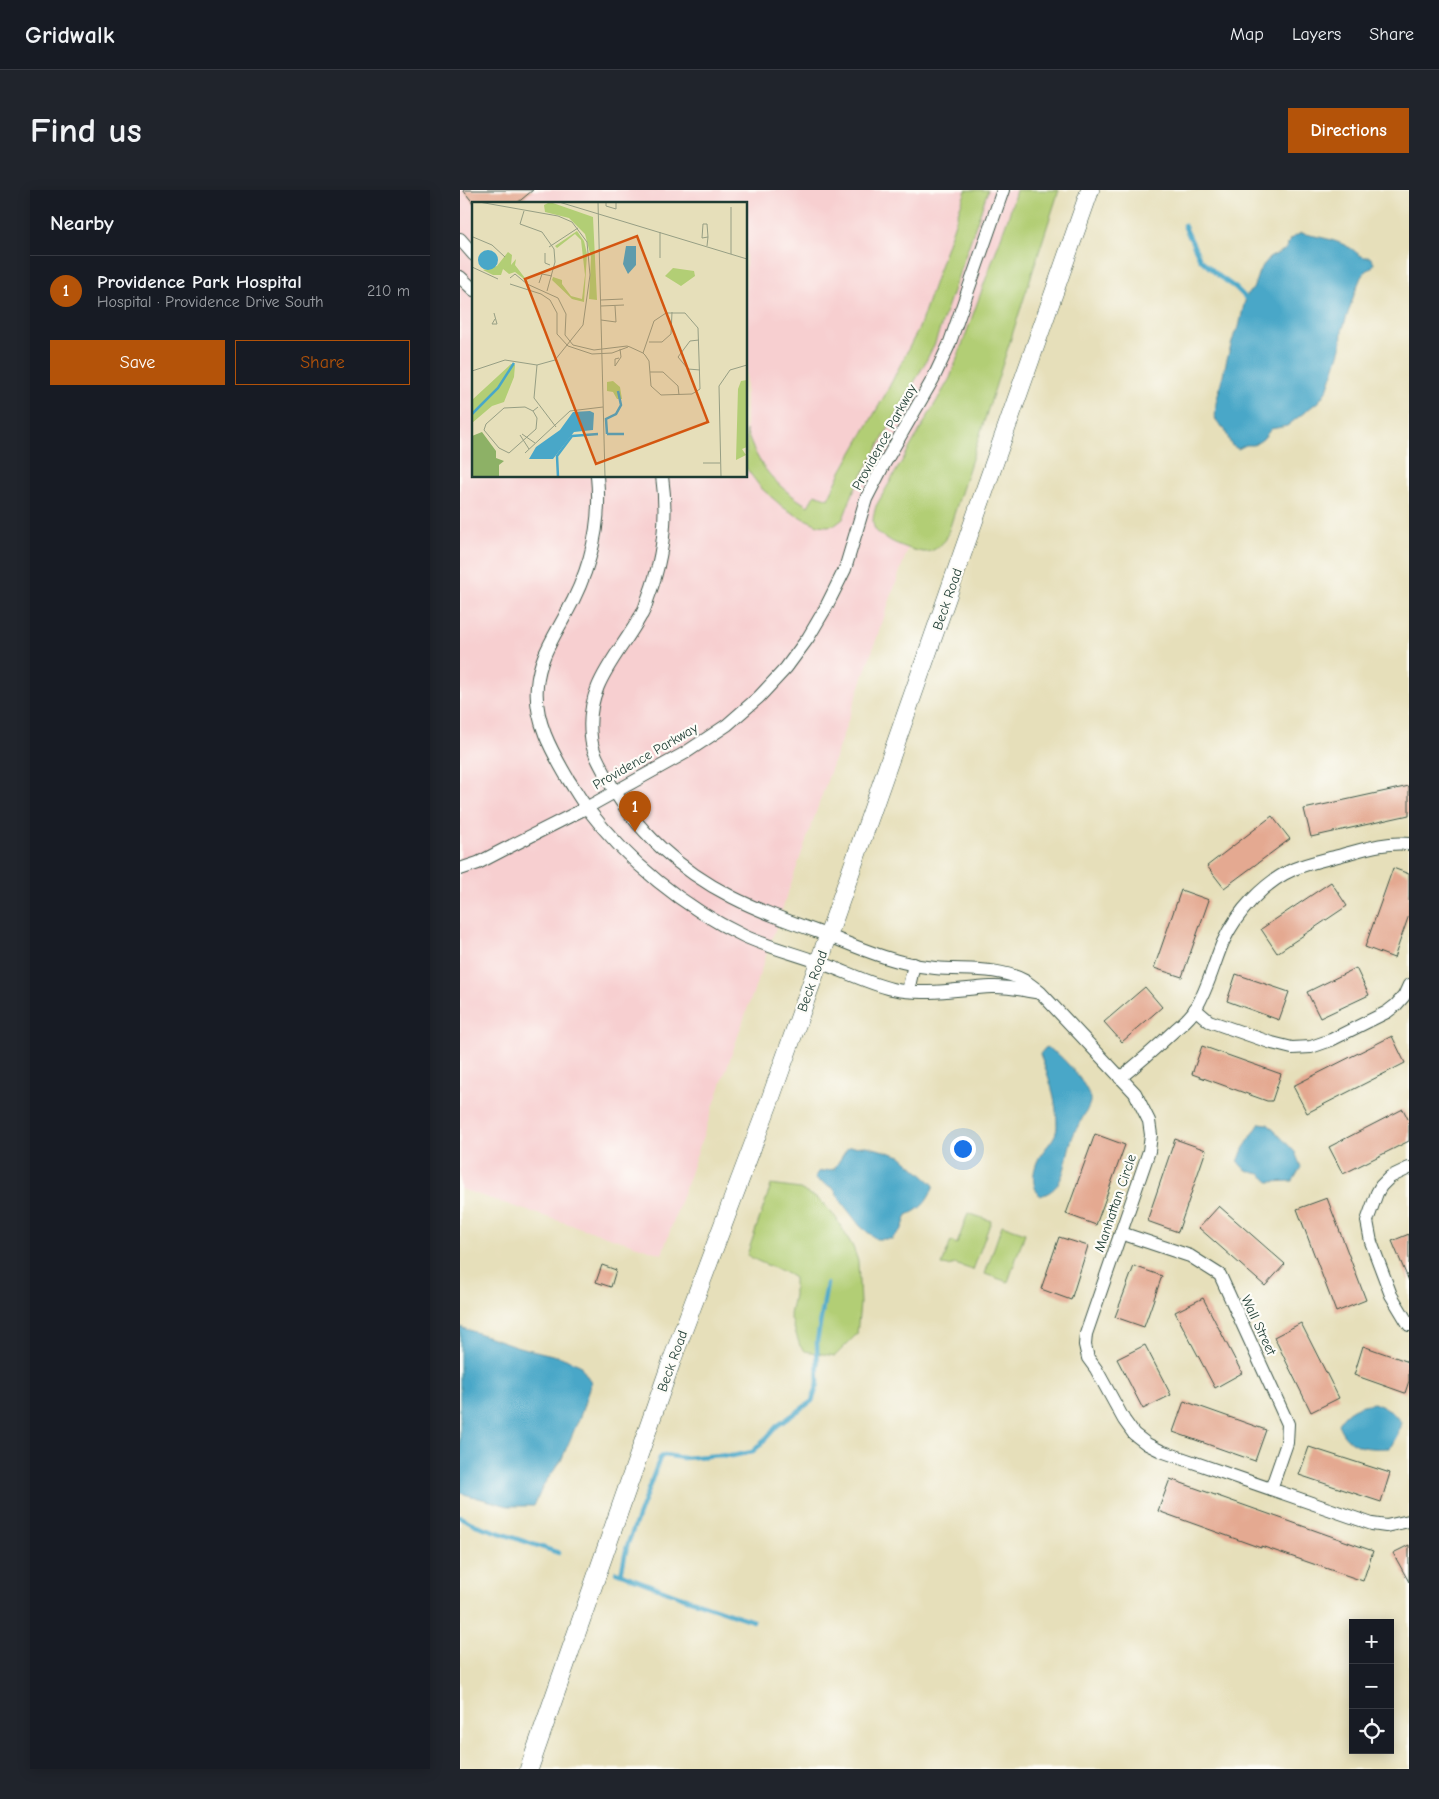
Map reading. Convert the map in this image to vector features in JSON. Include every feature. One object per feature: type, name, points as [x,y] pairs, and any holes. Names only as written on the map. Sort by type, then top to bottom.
[{"type":"main road","name":"Beck Road","points":[[529,1769],[672,1360],[770,1100],[1090,190]]},
{"type":"street","name":"Providence Parkway","points":[[460,868],[478,863],[586,808],[685,753],[727,725],[759,697],[786,668],[808,638],[845,569],[866,500],[884,464],[933,379],[949,345],[1003,190]]},
{"type":"street","points":[[460,239],[472,253]]},
{"type":"street","points":[[460,277],[472,288]]},
{"type":"street","points":[[596,478],[599,513],[592,554],[580,587],[546,649],[537,685],[537,711],[543,732],[586,808],[629,856],[656,880],[689,905],[744,936],[862,979],[891,988],[917,993],[993,987],[1041,993]]},
{"type":"street","name":"Manhattan Circle","points":[[662,478],[664,531],[660,565],[641,616],[600,679],[593,702],[591,738],[596,755],[614,791],[630,815],[670,856],[731,897],[764,912],[876,954],[934,968],[990,970],[1025,981],[1041,993],[1135,1093],[1144,1107],[1149,1121],[1151,1135],[1149,1151],[1086,1334],[1088,1358],[1124,1420],[1134,1434],[1147,1444],[1161,1451],[1372,1524],[1386,1526],[1409,1521]]},
{"type":"street","points":[[1120,1078],[1179,1027],[1195,1009],[1224,940],[1242,911],[1267,887],[1292,870],[1307,864],[1376,846],[1409,844]]},
{"type":"street","points":[[908,991],[914,964]]},
{"type":"street","points":[[958,991],[962,969]]},
{"type":"street","points":[[1195,1009],[1209,1021],[1272,1043],[1292,1048],[1311,1047],[1331,1040],[1387,1012],[1404,996],[1409,985]]},
{"type":"street","points":[[1409,1168],[1390,1177],[1381,1186],[1376,1193],[1367,1221],[1371,1242],[1391,1295],[1409,1326]]},
{"type":"street","name":"Wall Street","points":[[1121,1233],[1190,1256],[1220,1275],[1288,1424],[1287,1443],[1271,1488]]},
{"type":"shaded area","points":[[460,190],[1033,190],[662,1254],[460,1189]]},
{"type":"green space","points":[[966,190],[988,190],[935,343],[854,490],[843,519],[835,525],[818,525],[784,508],[761,488],[748,471],[748,435],[762,465],[786,491],[808,506],[815,494],[828,499],[919,328]]},
{"type":"green space","points":[[1016,190],[1059,190],[946,539],[938,547],[922,552],[899,545],[878,533],[873,524],[876,506],[950,378],[1009,215]]},
{"type":"green space","points":[[771,1185],[800,1189],[821,1201],[836,1218],[853,1247],[858,1261],[860,1304],[857,1334],[835,1356],[805,1351],[800,1346],[790,1315],[794,1295],[794,1278],[747,1255]]},
{"type":"green space","points":[[968,1213],[991,1221],[973,1270],[955,1264],[949,1266],[942,1265],[951,1241],[957,1244]]},
{"type":"green space","points":[[1002,1225],[1025,1233],[1008,1282],[985,1274]]},
{"type":"water","points":[[1301,233],[1340,243],[1362,256],[1370,257],[1374,263],[1361,277],[1355,292],[1342,331],[1341,348],[1334,370],[1327,390],[1319,401],[1287,426],[1271,429],[1263,439],[1254,445],[1246,445],[1238,449],[1231,445],[1225,430],[1215,419],[1216,403],[1227,359],[1235,332],[1239,327],[1248,293],[1253,289],[1259,271],[1269,258],[1286,249],[1290,239]]},
{"type":"water","points":[[1046,1047],[1059,1055],[1073,1070],[1087,1091],[1090,1102],[1073,1136],[1064,1172],[1060,1180],[1056,1187],[1040,1196],[1035,1187],[1034,1171],[1040,1156],[1051,1142],[1057,1130],[1056,1107],[1052,1089],[1040,1054]]},
{"type":"water","points":[[1260,1123],[1268,1124],[1295,1152],[1301,1167],[1293,1181],[1269,1182],[1260,1174],[1245,1169],[1238,1162],[1243,1149]]},
{"type":"water","points":[[867,1146],[901,1156],[934,1185],[924,1203],[917,1210],[907,1215],[902,1229],[892,1239],[876,1239],[860,1226],[833,1188],[815,1179],[818,1172],[834,1169],[848,1147]]},
{"type":"water","points":[[460,1327],[519,1347],[561,1357],[580,1365],[591,1382],[581,1414],[561,1461],[544,1484],[534,1506],[508,1506],[460,1493]]},
{"type":"water","points":[[1374,1403],[1390,1410],[1401,1422],[1398,1434],[1390,1448],[1359,1446],[1347,1438],[1338,1424],[1353,1409]]},
{"type":"building","points":[[463,190],[533,190],[518,202],[472,202]]},
{"type":"building","points":[[1409,786],[1409,815],[1311,837],[1304,809]]},
{"type":"building","points":[[1272,816],[1290,839],[1224,888],[1207,866]]},
{"type":"building","points":[[1393,868],[1409,874],[1409,915],[1394,958],[1365,947]]},
{"type":"building","points":[[1331,882],[1347,906],[1277,953],[1261,929]]},
{"type":"building","points":[[1181,890],[1209,900],[1182,977],[1154,968]]},
{"type":"building","points":[[1356,968],[1369,995],[1320,1018],[1307,992]]},
{"type":"building","points":[[1236,974],[1289,992],[1279,1020],[1227,1001]]},
{"type":"building","points":[[1145,987],[1162,1007],[1122,1042],[1104,1022]]},
{"type":"building","points":[[1392,1036],[1405,1063],[1307,1113],[1293,1086]]},
{"type":"building","points":[[1202,1046],[1281,1074],[1272,1101],[1267,1101],[1192,1074]]},
{"type":"building","points":[[1403,1109],[1409,1121],[1409,1141],[1343,1174],[1329,1147]]},
{"type":"building","points":[[1095,1134],[1125,1145],[1096,1225],[1066,1214]]},
{"type":"building","points":[[1175,1139],[1206,1150],[1178,1232],[1147,1221]]},
{"type":"building","points":[[1327,1198],[1366,1300],[1336,1312],[1297,1209]]},
{"type":"building","points":[[1219,1206],[1285,1264],[1265,1286],[1199,1228]]},
{"type":"building","points":[[1409,1234],[1409,1281],[1392,1241]]},
{"type":"building","points":[[1059,1237],[1088,1246],[1071,1300],[1041,1289]]},
{"type":"building","points":[[602,1265],[616,1270],[611,1287],[596,1282]]},
{"type":"building","points":[[1134,1266],[1162,1276],[1144,1327],[1115,1317]]},
{"type":"building","points":[[1203,1298],[1242,1373],[1215,1388],[1175,1312]]},
{"type":"building","points":[[1301,1323],[1339,1398],[1311,1412],[1274,1337]]},
{"type":"building","points":[[1145,1345],[1171,1395],[1143,1409],[1117,1359]]},
{"type":"building","points":[[1363,1346],[1409,1362],[1409,1381],[1405,1393],[1354,1375]]},
{"type":"building","points":[[1184,1401],[1266,1430],[1255,1461],[1173,1432]]},
{"type":"building","points":[[1309,1447],[1390,1473],[1381,1502],[1299,1475]]},
{"type":"building","points":[[1170,1479],[1373,1551],[1363,1581],[1261,1546],[1261,1548],[1158,1511]]},
{"type":"building","points":[[1409,1545],[1409,1582],[1393,1553]]},
{"type":"waterway","points":[[1184,225],[1200,259],[1246,298]]},
{"type":"waterway","points":[[621,1574],[627,1546],[660,1458],[664,1455],[683,1458],[732,1456],[752,1452],[777,1426],[812,1401],[818,1384],[817,1341],[827,1284]]},
{"type":"waterway","points":[[460,1517],[476,1525],[559,1553]]},
{"type":"waterway","points":[[616,1572],[753,1621]]},
{"type":"place","name":"Providence Park Hospital","points":[[635,832]]}]
